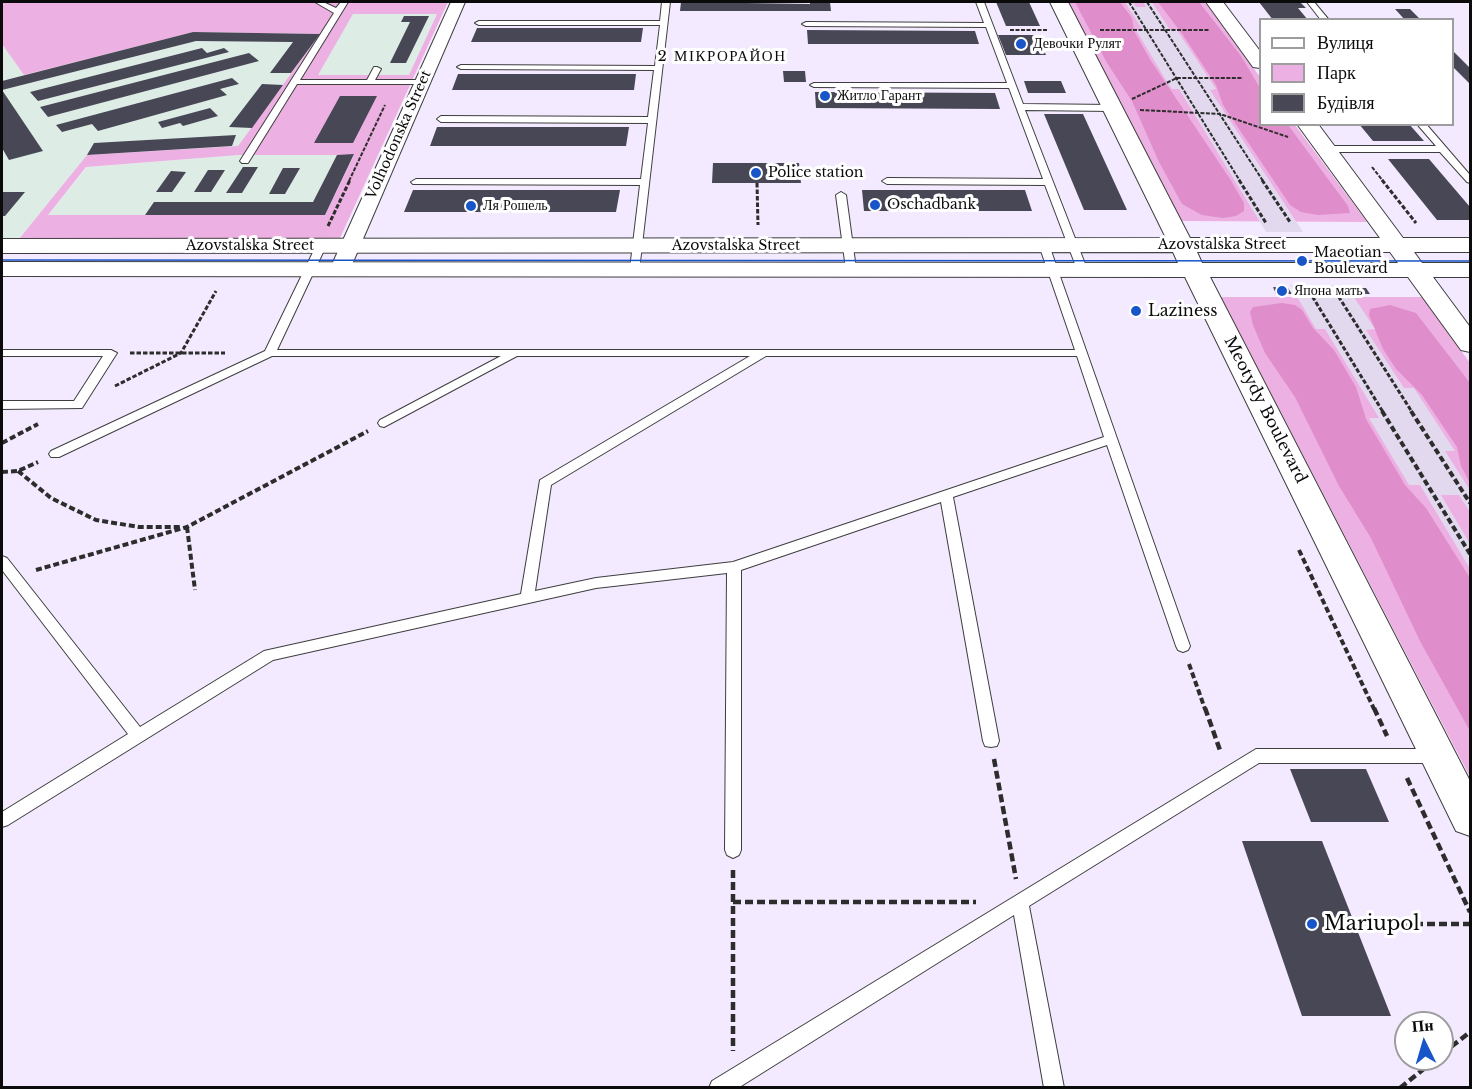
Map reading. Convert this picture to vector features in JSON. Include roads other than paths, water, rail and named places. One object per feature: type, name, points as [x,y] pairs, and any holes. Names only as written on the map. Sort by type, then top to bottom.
[{"type":"street","name":"Volhodonska Street","points":[[340,269],[458,2]]},
{"type":"street","name":"Meotydy Boulevard","points":[[1059,2],[1470,819]]},
{"type":"street","points":[[1215,2],[1259,62]]},
{"type":"street","points":[[1308,126],[1470,344]]},
{"type":"street","name":"Azovstalska Street","points":[[2,246],[323,239],[350,246],[636,257],[849,257],[1082,269],[1188,258],[1397,245],[1470,245]]},
{"type":"street","name":"Azovstalska Street","points":[[849,257],[1044,245],[1188,258],[1415,270],[1470,270]]},
{"type":"street","name":"Azovstalska Street","points":[[2,269],[340,269],[636,257]]},
{"type":"lane","points":[[318,2],[338,12]]},
{"type":"lane","points":[[245,160],[344,2]]},
{"type":"lane","points":[[636,257],[666,2]]},
{"type":"lane","points":[[980,2],[1082,269]]},
{"type":"lane","points":[[1310,2],[1324,18]]},
{"type":"lane","points":[[479,23],[663,23]]},
{"type":"lane","points":[[806,24],[989,25]]},
{"type":"lane","points":[[461,67],[658,68]]},
{"type":"lane","points":[[370,82],[377,69]]},
{"type":"lane","points":[[294,82],[422,82]]},
{"type":"lane","points":[[814,85],[1012,86]]},
{"type":"lane","points":[[1020,107],[1112,108]]},
{"type":"lane","points":[[441,119],[652,120]]},
{"type":"lane","points":[[1423,126],[1470,180]]},
{"type":"lane","points":[[1325,149],[1443,149]]},
{"type":"lane","points":[[887,181],[1049,182]]},
{"type":"lane","points":[[416,182],[645,182]]},
{"type":"lane","points":[[841,195],[849,257]]},
{"type":"lane","points":[[270,353],[323,239]]},
{"type":"lane","points":[[1044,245],[1183,646]]},
{"type":"lane","points":[[526,598],[545,483],[766,352]]},
{"type":"lane","points":[[2,353],[111,353],[78,405],[2,405]]},
{"type":"lane","points":[[55,454],[270,353],[1081,353]]},
{"type":"lane","points":[[384,423],[516,353]]},
{"type":"lane","points":[[2,820],[269,655],[596,583],[734,567],[1111,439]]},
{"type":"lane","points":[[946,495],[991,741]]},
{"type":"lane","points":[[2,561],[138,735]]},
{"type":"lane","points":[[734,567],[734,850]]},
{"type":"lane","points":[[728,1085],[1256,756],[1439,756]]},
{"type":"lane","points":[[1020,902],[1054,1088]]},
{"type":"tram line","points":[[2,260],[1470,261]]},
{"type":"place","name":"Девочки Рулят","points":[[1021,44]]},
{"type":"place","name":"Житло Гарант","points":[[825,96]]},
{"type":"place","name":"Police station","points":[[756,173]]},
{"type":"place","name":"Oschadbank","points":[[875,205]]},
{"type":"place","name":"Ля Рошель","points":[[471,206]]},
{"type":"place","name":"Maeotian Boulevard","points":[[1302,261]]},
{"type":"place","name":"Япона мать","points":[[1282,291]]},
{"type":"place","name":"Laziness","points":[[1136,311]]},
{"type":"place","name":"Mariupol","points":[[1312,924]]},
{"type":"district","name":"2 МІКРОРАЙОН","points":[[722,57]]}]
